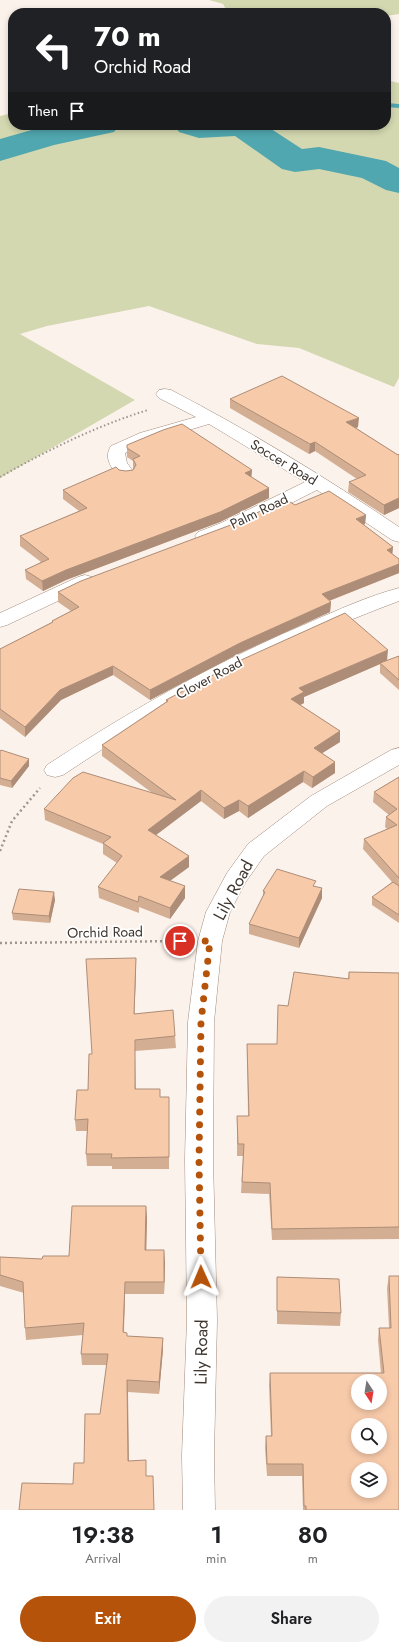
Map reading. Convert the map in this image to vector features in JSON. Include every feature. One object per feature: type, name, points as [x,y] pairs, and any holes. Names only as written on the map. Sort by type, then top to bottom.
[{"type":"street","name":"Soccer Road","points":[[172,398],[211,418],[318,482],[399,536]]},
{"type":"street","points":[[126,474],[116,462],[115,456],[117,450],[146,437],[211,418]]},
{"type":"street","name":"Palm Road","points":[[189,542],[228,527],[318,482]]},
{"type":"street","points":[[0,621],[74,585],[103,573]]},
{"type":"street","name":"Clover Road","points":[[55,770],[138,718],[235,663],[291,638],[399,594]]},
{"type":"street","name":"Lily Road","points":[[199,1510],[198,1455],[202,1320],[199,1160],[201,1022],[210,941],[218,912],[235,879],[256,850],[319,801],[399,755]]},
{"type":"path","points":[[0,477],[53,447],[117,419],[172,398]]},
{"type":"path","points":[[0,851],[12,821],[55,770]]},
{"type":"path","name":"Orchid Road","points":[[0,943],[210,941]]},
{"type":"green space","points":[[209,0],[399,0],[399,14],[391,15],[391,8],[225,8],[223,4]]},
{"type":"green space","points":[[391,81],[399,83],[399,378],[394,387],[299,348],[257,344],[149,306],[47,326],[20,334],[135,400],[0,478],[0,116],[8,114],[8,130],[391,130]]},
{"type":"building","points":[[282,376],[359,418],[346,422],[398,455],[399,454],[399,498],[384,505],[349,482],[366,475],[315,442],[310,444],[230,399]]},
{"type":"building","points":[[182,424],[252,470],[245,473],[269,488],[220,512],[66,570],[42,581],[25,570],[49,559],[20,536],[87,508],[63,490],[116,467],[119,470],[133,470],[136,465],[133,459],[140,456],[127,448],[127,445]]},
{"type":"building","points":[[329,491],[366,515],[356,519],[393,547],[387,550],[399,559],[399,564],[322,594],[331,602],[240,643],[150,690],[113,666],[60,690],[25,727],[0,709],[0,649],[79,607],[58,592],[81,581],[236,523],[285,499],[295,505]]},
{"type":"building","points":[[345,613],[388,650],[299,688],[304,692],[291,699],[340,731],[314,748],[335,762],[313,777],[304,771],[248,806],[239,800],[224,808],[201,790],[148,830],[189,856],[160,877],[185,886],[170,908],[139,896],[138,902],[98,887],[122,856],[103,843],[111,837],[44,809],[73,778],[83,772],[176,800],[102,745],[168,701],[166,700],[241,660]]},
{"type":"building","points":[[399,656],[399,680],[380,663]]},
{"type":"building","points":[[1,750],[29,759],[11,781],[0,778]]},
{"type":"building","points":[[399,777],[399,878],[364,839],[397,825],[386,817],[397,809],[374,792]]},
{"type":"building","points":[[277,869],[316,881],[313,886],[322,888],[299,938],[249,924],[265,892],[263,891]]},
{"type":"building","points":[[393,882],[399,886],[399,915],[372,897]]},
{"type":"building","points":[[19,889],[54,892],[49,916],[12,913]]},
{"type":"building","points":[[136,958],[134,1014],[173,1010],[175,1036],[135,1040],[135,1089],[160,1089],[160,1097],[169,1097],[169,1157],[111,1158],[112,1154],[86,1154],[88,1119],[75,1120],[77,1090],[88,1090],[89,1054],[92,1054],[86,959]]},
{"type":"building","points":[[294,972],[349,979],[349,972],[399,973],[399,1227],[272,1229],[270,1183],[242,1182],[244,1144],[238,1144],[237,1116],[249,1116],[247,1044],[277,1044],[278,1005],[288,1006]]},
{"type":"building","points":[[72,1206],[146,1206],[145,1250],[164,1250],[164,1282],[125,1282],[123,1332],[127,1333],[127,1336],[163,1338],[159,1382],[127,1380],[128,1461],[146,1460],[146,1476],[153,1476],[154,1510],[19,1510],[22,1483],[73,1484],[74,1463],[84,1463],[85,1414],[100,1414],[108,1354],[81,1354],[84,1323],[25,1328],[23,1282],[0,1275],[0,1257],[42,1259],[43,1256],[69,1256]]},
{"type":"building","points":[[389,1276],[399,1276],[399,1510],[306,1510],[306,1506],[304,1506],[303,1464],[267,1464],[266,1436],[272,1436],[270,1373],[384,1373],[379,1328],[391,1328]]},
{"type":"building","points":[[277,1277],[339,1279],[341,1313],[277,1311]]},
{"type":"waterway","points":[[391,105],[399,106]]},
{"type":"waterway","points":[[0,150],[47,136],[77,130]]},
{"type":"waterway","points":[[249,130],[295,161],[319,158],[373,169],[399,182]]},
{"type":"route","points":[[180,941],[210,941],[201,1022],[199,1160],[201,1277]]}]
